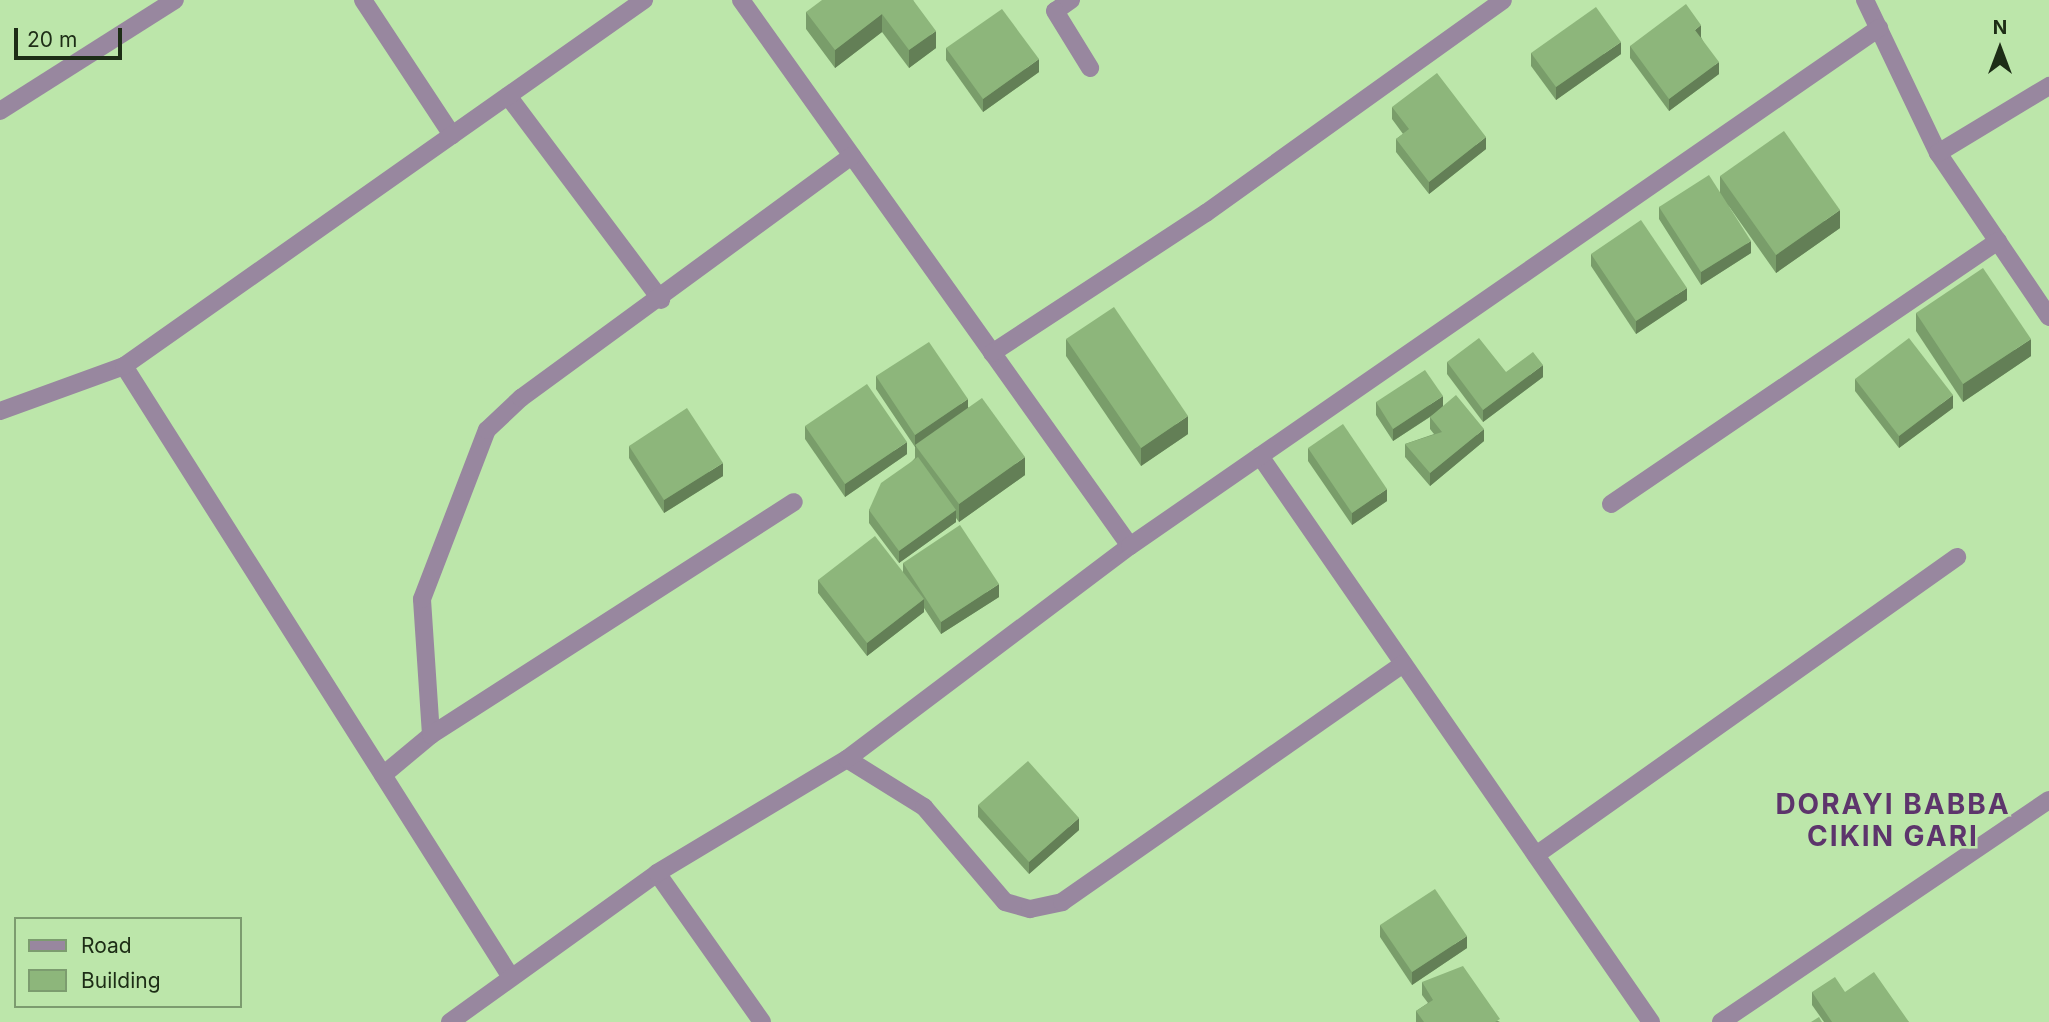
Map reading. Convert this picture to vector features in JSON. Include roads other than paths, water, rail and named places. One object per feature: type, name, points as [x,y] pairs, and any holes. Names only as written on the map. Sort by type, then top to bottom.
[{"type":"street","points":[[0,111],[175,0]]},
{"type":"street","points":[[363,0],[452,135]]},
{"type":"street","points":[[1,407],[124,366],[644,0]]},
{"type":"street","points":[[741,0],[1130,546]]},
{"type":"street","points":[[1071,0],[1055,11],[1090,68]]},
{"type":"street","points":[[992,353],[1206,212],[1503,0]]},
{"type":"street","points":[[1865,0],[1938,153],[2049,317]]},
{"type":"street","points":[[450,1022],[509,974],[657,873],[847,759],[1130,546],[1879,28]]},
{"type":"street","points":[[1938,153],[2049,86]]},
{"type":"street","points":[[508,96],[661,300]]},
{"type":"street","points":[[431,735],[422,598],[487,430],[521,398],[661,300],[852,156]]},
{"type":"street","points":[[1611,504],[1998,241]]},
{"type":"street","points":[[124,366],[509,974]]},
{"type":"street","points":[[1260,456],[1651,1022]]},
{"type":"street","points":[[383,775],[431,735],[794,502]]},
{"type":"street","points":[[1536,855],[1957,557]]},
{"type":"street","points":[[847,759],[924,807],[1005,902],[1030,909],[1062,902],[1403,664]]},
{"type":"street","points":[[1721,1022],[2049,800]]},
{"type":"street","points":[[657,873],[762,1022]]},
{"type":"district","name":"DORAYI BABBA CIKIN GARI","points":[[1893,820]]}]
